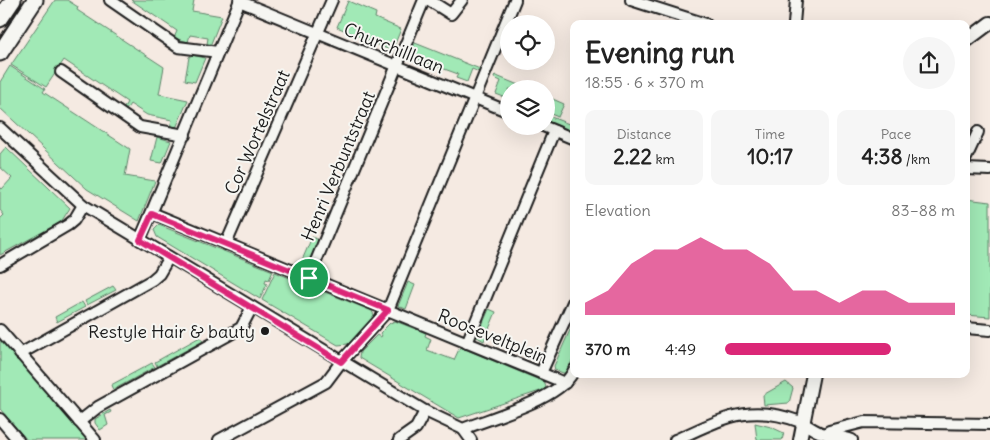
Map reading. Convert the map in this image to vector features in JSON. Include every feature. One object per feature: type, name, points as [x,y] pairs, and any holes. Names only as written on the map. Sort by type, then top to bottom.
[{"type":"main road","points":[[0,19],[13,0]]},
{"type":"main road","points":[[0,53],[35,0]]},
{"type":"street","points":[[110,0],[178,46],[218,52]]},
{"type":"street","name":"Cor Wortelstraat","points":[[226,244],[332,0]]},
{"type":"street","name":"Henri Verbuntstraat","points":[[309,278],[424,0]]},
{"type":"street","points":[[428,0],[451,14],[462,0]]},
{"type":"street","points":[[219,440],[326,382],[341,362],[388,310],[477,99],[516,0]]},
{"type":"street","points":[[631,0],[657,5],[686,20]]},
{"type":"street","points":[[794,20],[796,0]]},
{"type":"street","points":[[140,240],[240,1]]},
{"type":"street","name":"Churchilllaan","points":[[240,1],[500,108]]},
{"type":"street","points":[[970,37],[990,22]]},
{"type":"street","points":[[61,72],[140,127],[185,135]]},
{"type":"street","points":[[0,128],[83,205],[341,362],[425,411],[463,429],[471,440]]},
{"type":"street","points":[[555,131],[570,137]]},
{"type":"street","points":[[970,149],[978,132]]},
{"type":"street","points":[[467,343],[552,135]]},
{"type":"street","points":[[970,169],[990,170]]},
{"type":"street","points":[[0,265],[68,225],[74,220],[83,205]]},
{"type":"street","name":"Rooseveltplein","points":[[152,214],[566,383]]},
{"type":"street","points":[[20,354],[152,280],[159,274],[169,257]]},
{"type":"street","points":[[79,422],[98,407],[241,328],[252,307]]},
{"type":"street","points":[[541,373],[570,309]]},
{"type":"street","points":[[970,328],[990,330]]},
{"type":"street","points":[[0,330],[95,440]]},
{"type":"street","points":[[566,383],[570,376]]},
{"type":"street","points":[[800,440],[812,378]]},
{"type":"street","name":"Rooseveltplein","points":[[463,429],[548,396],[566,383]]},
{"type":"street","points":[[399,440],[416,428],[425,411]]},
{"type":"street","points":[[676,440],[731,416],[748,412],[765,412],[802,422],[820,436],[852,440]]},
{"type":"street","points":[[0,419],[17,440]]},
{"type":"street","points":[[820,436],[864,422],[990,424]]},
{"type":"green space","points":[[55,0],[67,0],[78,7],[77,10],[164,67],[159,94],[188,100],[176,128],[170,127],[172,120],[147,115],[130,104],[126,110],[124,108],[127,102],[64,60],[46,87],[11,65]]},
{"type":"green space","points":[[131,0],[194,0],[192,11],[222,16],[210,46],[207,44],[208,38],[190,35],[188,42],[174,38],[177,31]]},
{"type":"green space","points":[[348,1],[376,13],[375,18],[401,29],[392,51],[337,27]]},
{"type":"green space","points":[[415,43],[480,69],[479,72],[472,69],[467,82],[456,78],[458,74],[409,56]]},
{"type":"green space","points":[[192,55],[205,58],[195,82],[185,80],[189,57]]},
{"type":"green space","points":[[10,66],[45,89],[43,92],[130,149],[125,176],[155,181],[139,221],[87,189],[0,108],[0,82]]},
{"type":"green space","points":[[495,75],[507,80],[500,81],[494,78]]},
{"type":"green space","points":[[500,84],[500,96],[496,94]]},
{"type":"green space","points":[[555,100],[564,104],[558,117],[555,116]]},
{"type":"green space","points":[[555,119],[570,124],[570,134],[555,128]]},
{"type":"green space","points":[[157,137],[171,141],[162,163],[151,161]]},
{"type":"green space","points":[[6,147],[70,208],[61,222],[0,255],[0,219],[4,215],[0,210],[0,187],[2,189],[12,178],[0,167],[0,154]]},
{"type":"green space","points":[[970,200],[990,202],[990,317],[970,315]]},
{"type":"green space","points":[[159,225],[273,271],[269,280],[266,279],[265,283],[267,284],[260,299],[157,237],[154,230]]},
{"type":"green space","points":[[312,237],[319,240],[307,268],[300,265]]},
{"type":"green space","points":[[275,272],[372,311],[375,317],[348,344],[338,345],[262,300]]},
{"type":"green space","points":[[408,282],[415,285],[406,309],[398,306]]},
{"type":"green space","points":[[113,286],[116,290],[87,305],[85,301]]},
{"type":"green space","points":[[82,302],[85,307],[57,322],[55,317]]},
{"type":"green space","points":[[489,309],[496,312],[484,341],[477,337]]},
{"type":"green space","points":[[395,321],[426,333],[425,336],[431,339],[427,350],[454,360],[460,347],[544,382],[546,387],[543,390],[459,418],[359,358],[360,352],[377,335],[382,336],[380,333],[390,323]]},
{"type":"green space","points":[[570,330],[570,365],[566,374],[555,370],[554,366]]},
{"type":"green space","points":[[0,337],[89,440],[27,440],[0,409]]},
{"type":"green space","points":[[200,337],[203,341],[157,366],[155,362]]},
{"type":"green space","points":[[152,363],[155,367],[113,390],[111,385]]},
{"type":"green space","points":[[786,382],[793,388],[789,403],[764,405],[763,395]]},
{"type":"green space","points":[[110,410],[111,412],[105,415],[108,425],[100,430],[95,423],[95,419]]},
{"type":"green space","points":[[755,423],[784,433],[782,440],[757,440]]},
{"type":"place","name":"Restyle Hair & bauty","points":[[265,331]]},
{"type":"route","points":[[152,214],[309,278],[388,310],[341,362],[140,240],[152,214]]}]
